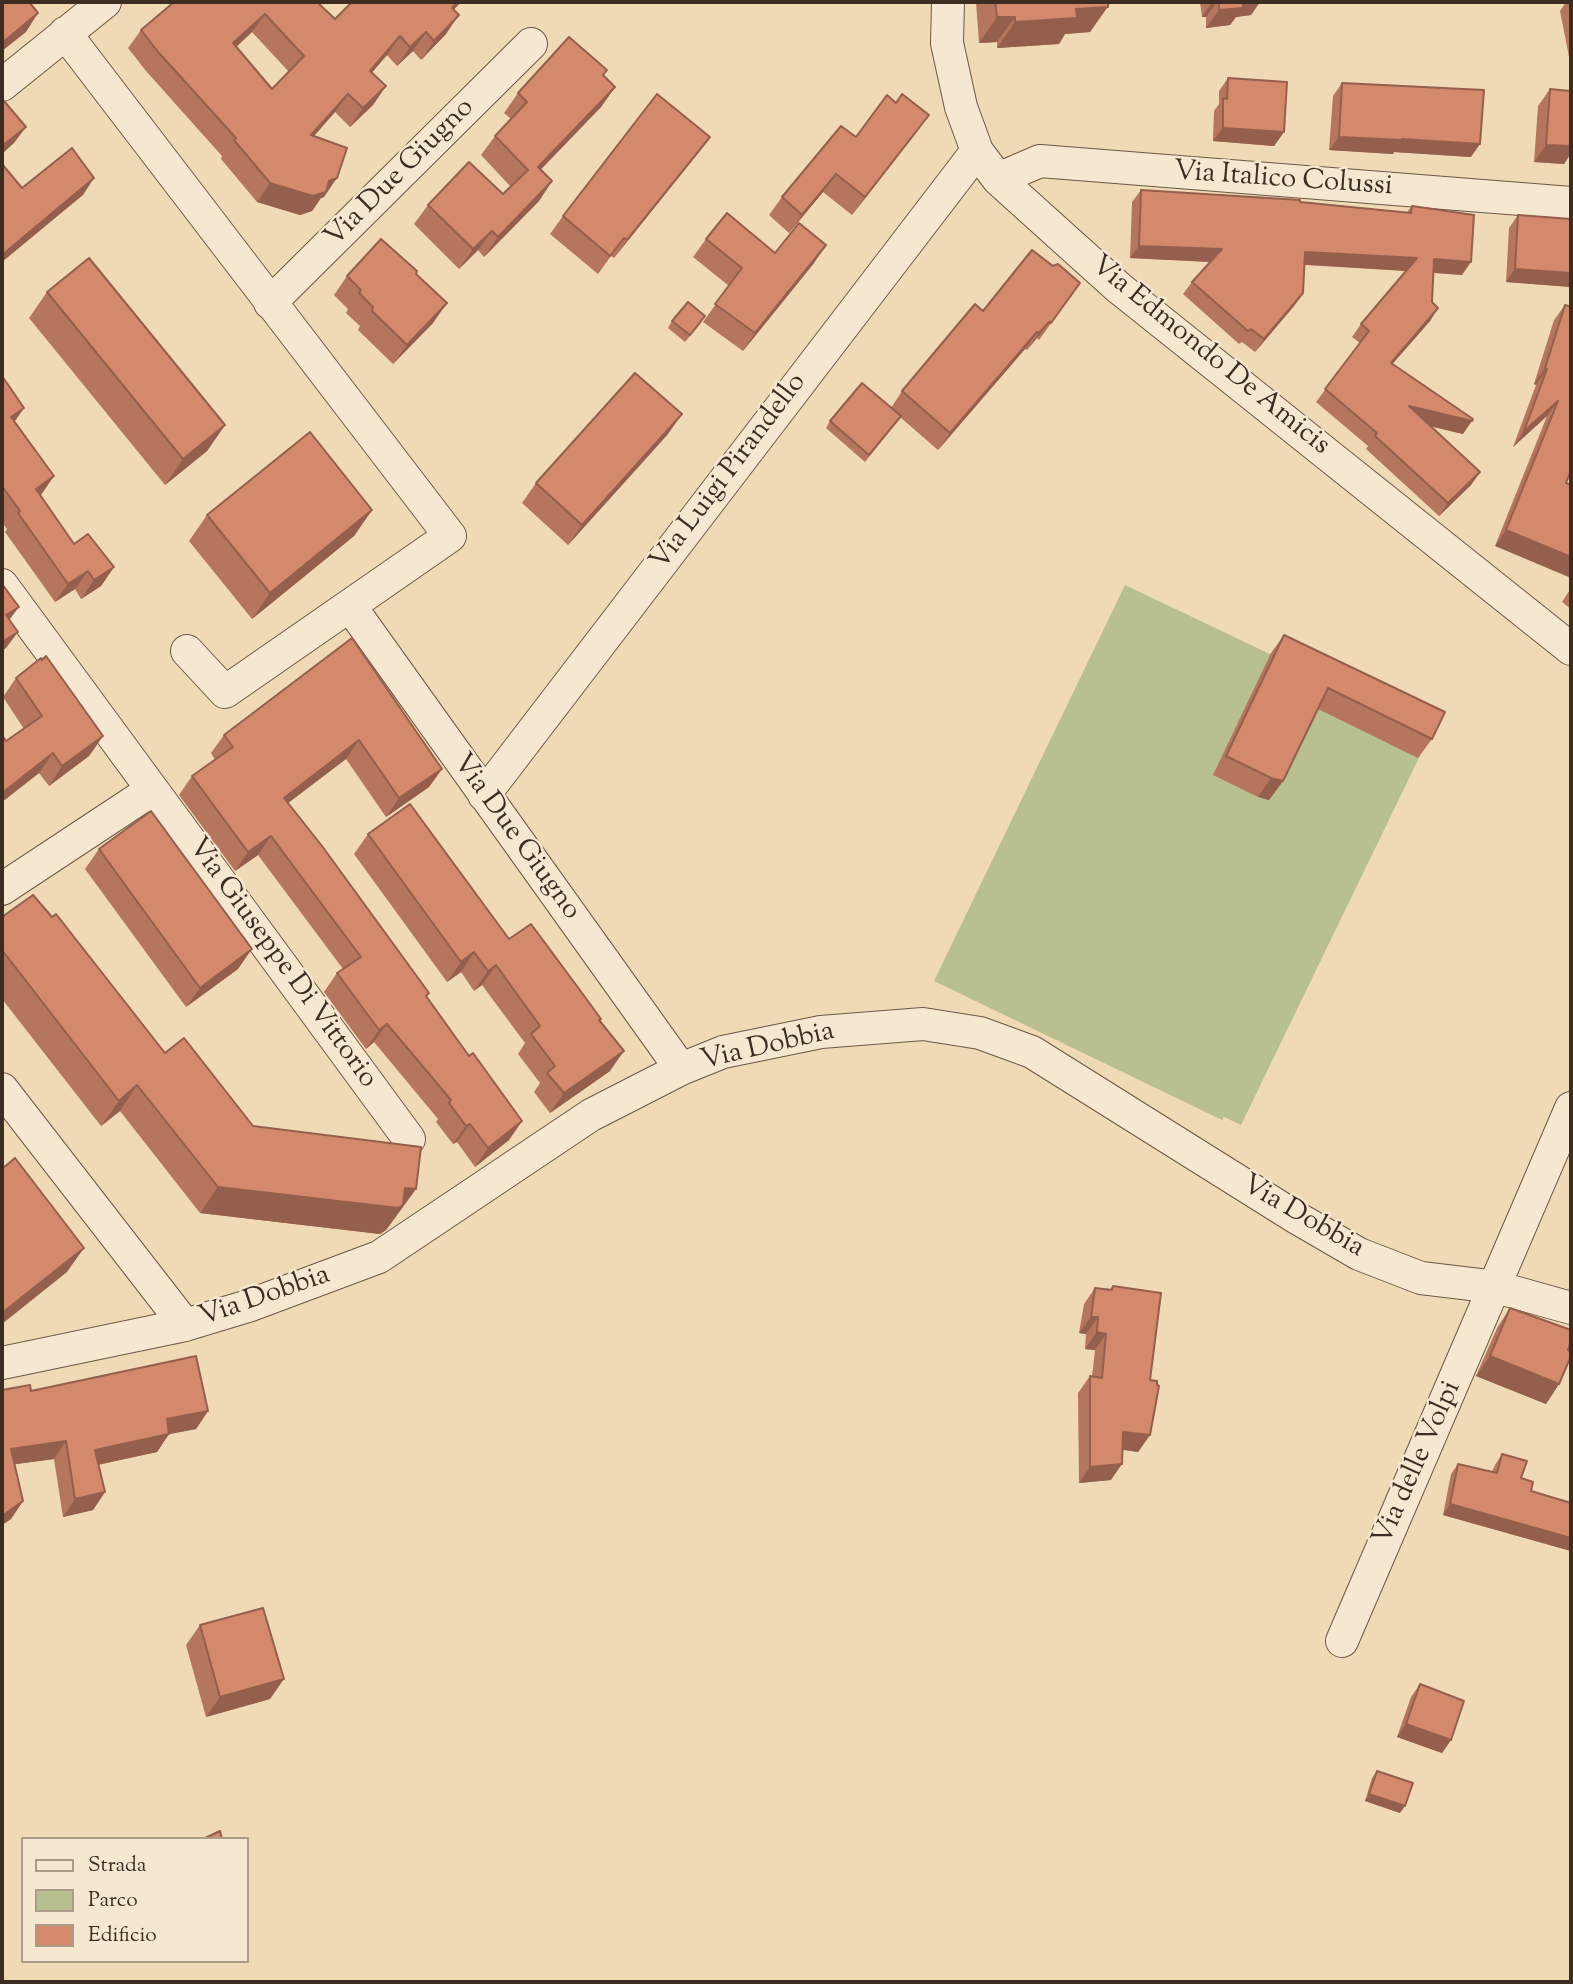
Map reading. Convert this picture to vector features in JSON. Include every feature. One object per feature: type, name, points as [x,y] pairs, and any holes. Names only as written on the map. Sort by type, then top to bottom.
[{"type":"street","points":[[2,85],[105,2]]},
{"type":"street","name":"Via Edmondo De Amicis","points":[[948,2],[947,43],[961,107],[976,151],[998,179],[1119,288],[1571,649]]},
{"type":"street","points":[[65,33],[450,536],[225,692],[187,650]]},
{"type":"street","name":"Via Due Giugno","points":[[270,303],[531,44]]},
{"type":"street","name":"Via Luigi Pirandello","points":[[484,795],[976,151]]},
{"type":"street","name":"Via Italico Colussi","points":[[998,179],[1040,161],[1571,203]]},
{"type":"street","name":"Via Giuseppe Di Vittorio","points":[[2,585],[409,1139]]},
{"type":"street","name":"Via Due Giugno","points":[[350,606],[681,1069]]},
{"type":"street","points":[[2,889],[152,790]]},
{"type":"street","name":"Via Dobbia","points":[[2,1363],[186,1325],[248,1306],[379,1257],[592,1115],[681,1069],[723,1052],[821,1032],[923,1024],[980,1033],[1032,1052],[1359,1254],[1422,1278],[1496,1287],[1571,1308]]},
{"type":"street","points":[[2,1089],[186,1325]]},
{"type":"street","points":[[1496,1287],[1571,1108]]},
{"type":"street","name":"Via delle Volpi","points":[[1342,1641],[1496,1287]]},
{"type":"green space","points":[[1125,585],[1432,731],[1241,1125],[1224,1117],[1222,1120],[934,981]]},
{"type":"building","points":[[2,2],[29,2],[38,13],[2,43]]},
{"type":"building","points":[[174,2],[317,2],[335,19],[352,2],[457,2],[452,8],[459,15],[434,41],[426,32],[410,47],[400,36],[370,71],[386,86],[363,108],[348,94],[311,135],[347,148],[337,178],[329,181],[326,192],[313,196],[270,183],[234,140],[236,138],[141,30]],"holes":[[[265,14],[304,56],[272,89],[233,43]]]},
{"type":"building","points":[[995,2],[1108,2],[1108,7],[1076,9],[1077,18],[1015,22],[1015,17],[997,17]]},
{"type":"building","points":[[1219,2],[1243,2],[1243,8],[1219,10]]},
{"type":"building","points":[[569,37],[607,70],[603,75],[615,87],[538,167],[552,181],[498,237],[492,231],[473,249],[428,205],[469,162],[503,194],[528,170],[495,136],[527,102],[518,93]]},
{"type":"building","points":[[1228,78],[1287,82],[1284,132],[1223,128],[1223,98],[1227,99]]},
{"type":"building","points":[[1342,83],[1484,90],[1480,144],[1339,137]]},
{"type":"building","points":[[1550,89],[1571,91],[1571,146],[1546,145]]},
{"type":"building","points":[[657,94],[710,137],[627,240],[624,238],[610,256],[563,216]]},
{"type":"building","points":[[902,94],[929,115],[865,197],[836,174],[802,215],[782,197],[841,126],[856,137],[887,95],[896,103]]},
{"type":"building","points":[[4,101],[26,127],[2,146],[2,103]]},
{"type":"building","points":[[72,148],[94,178],[2,255],[2,164],[22,188]]},
{"type":"building","points":[[1141,190],[1300,200],[1411,213],[1412,206],[1474,215],[1471,262],[1434,259],[1432,302],[1438,308],[1391,363],[1473,419],[1472,421],[1409,406],[1480,472],[1448,503],[1375,436],[1377,433],[1325,389],[1369,331],[1361,324],[1417,258],[1305,252],[1303,293],[1264,339],[1251,329],[1248,331],[1192,282],[1222,249],[1139,246]]},
{"type":"building","points":[[727,213],[775,253],[799,223],[826,245],[755,333],[715,304],[742,268],[706,239]]},
{"type":"building","points":[[1518,215],[1571,219],[1571,273],[1515,269]]},
{"type":"building","points":[[381,239],[447,303],[407,345],[372,311],[373,307],[359,293],[361,290],[347,276]]},
{"type":"building","points":[[1032,250],[1053,266],[1058,264],[1080,283],[1051,323],[1037,332],[950,433],[902,391],[975,304],[983,311]]},
{"type":"building","points":[[89,258],[225,425],[183,459],[47,292]]},
{"type":"building","points":[[688,302],[705,316],[690,335],[672,321]]},
{"type":"building","points":[[1565,305],[1571,307],[1571,470],[1566,483],[1571,485],[1571,557],[1506,530],[1558,401],[1524,431],[1547,369],[1545,368]]},
{"type":"building","points":[[635,373],[682,414],[582,525],[536,483]]},
{"type":"building","points":[[2,376],[24,408],[11,417],[54,476],[36,489],[74,544],[88,534],[114,567],[94,580],[88,571],[68,584],[2,486]]},
{"type":"building","points":[[862,383],[901,416],[869,455],[830,421]]},
{"type":"building","points":[[310,432],[372,510],[270,593],[207,515]]},
{"type":"building","points":[[2,584],[19,607],[6,615],[18,632],[2,642]]},
{"type":"building","points":[[1284,635],[1445,712],[1432,739],[1328,688],[1283,781],[1226,756]]},
{"type":"building","points":[[352,638],[442,769],[399,798],[359,740],[284,798],[429,993],[426,996],[469,1056],[473,1053],[522,1121],[488,1148],[470,1124],[466,1126],[449,1103],[451,1100],[387,1024],[379,1030],[337,973],[361,957],[271,836],[248,852],[192,776],[233,747],[224,735]]},
{"type":"building","points":[[46,656],[103,736],[62,766],[53,753],[2,793],[2,735],[6,741],[42,716],[16,678]]},
{"type":"building","points":[[410,804],[509,939],[531,924],[624,1051],[564,1093],[547,1073],[555,1066],[531,1034],[540,1026],[496,965],[488,971],[474,952],[461,962],[368,834]]},
{"type":"building","points":[[151,811],[252,949],[200,988],[99,849]]},
{"type":"building","points":[[33,895],[52,917],[56,914],[165,1053],[184,1038],[253,1126],[421,1147],[416,1189],[405,1188],[403,1205],[398,1208],[218,1187],[137,1085],[119,1101],[2,950],[2,917]]},
{"type":"building","points":[[15,1158],[84,1248],[2,1313],[2,1169]]},
{"type":"building","points":[[1113,1286],[1161,1293],[1150,1380],[1157,1381],[1159,1386],[1150,1435],[1123,1432],[1122,1464],[1090,1467],[1090,1376],[1102,1378],[1106,1334],[1097,1332],[1098,1317],[1091,1317],[1095,1288],[1112,1290]]},
{"type":"building","points":[[1510,1308],[1571,1330],[1568,1350],[1571,1356],[1559,1384],[1490,1356]]},
{"type":"building","points":[[196,1356],[208,1411],[167,1419],[169,1434],[95,1450],[105,1492],[75,1499],[66,1441],[11,1449],[23,1501],[2,1516],[2,1390],[30,1385],[31,1391]]},
{"type":"building","points":[[1502,1454],[1527,1461],[1521,1478],[1533,1482],[1531,1491],[1571,1503],[1571,1538],[1450,1504],[1458,1464],[1497,1473]]},
{"type":"building","points":[[263,1608],[284,1679],[220,1697],[200,1625]]},
{"type":"building","points":[[1420,1684],[1464,1701],[1451,1740],[1406,1724]]},
{"type":"building","points":[[1377,1771],[1413,1783],[1405,1806],[1369,1794]]},
{"type":"building","points":[[220,1831],[222,1837],[207,1837]]}]
